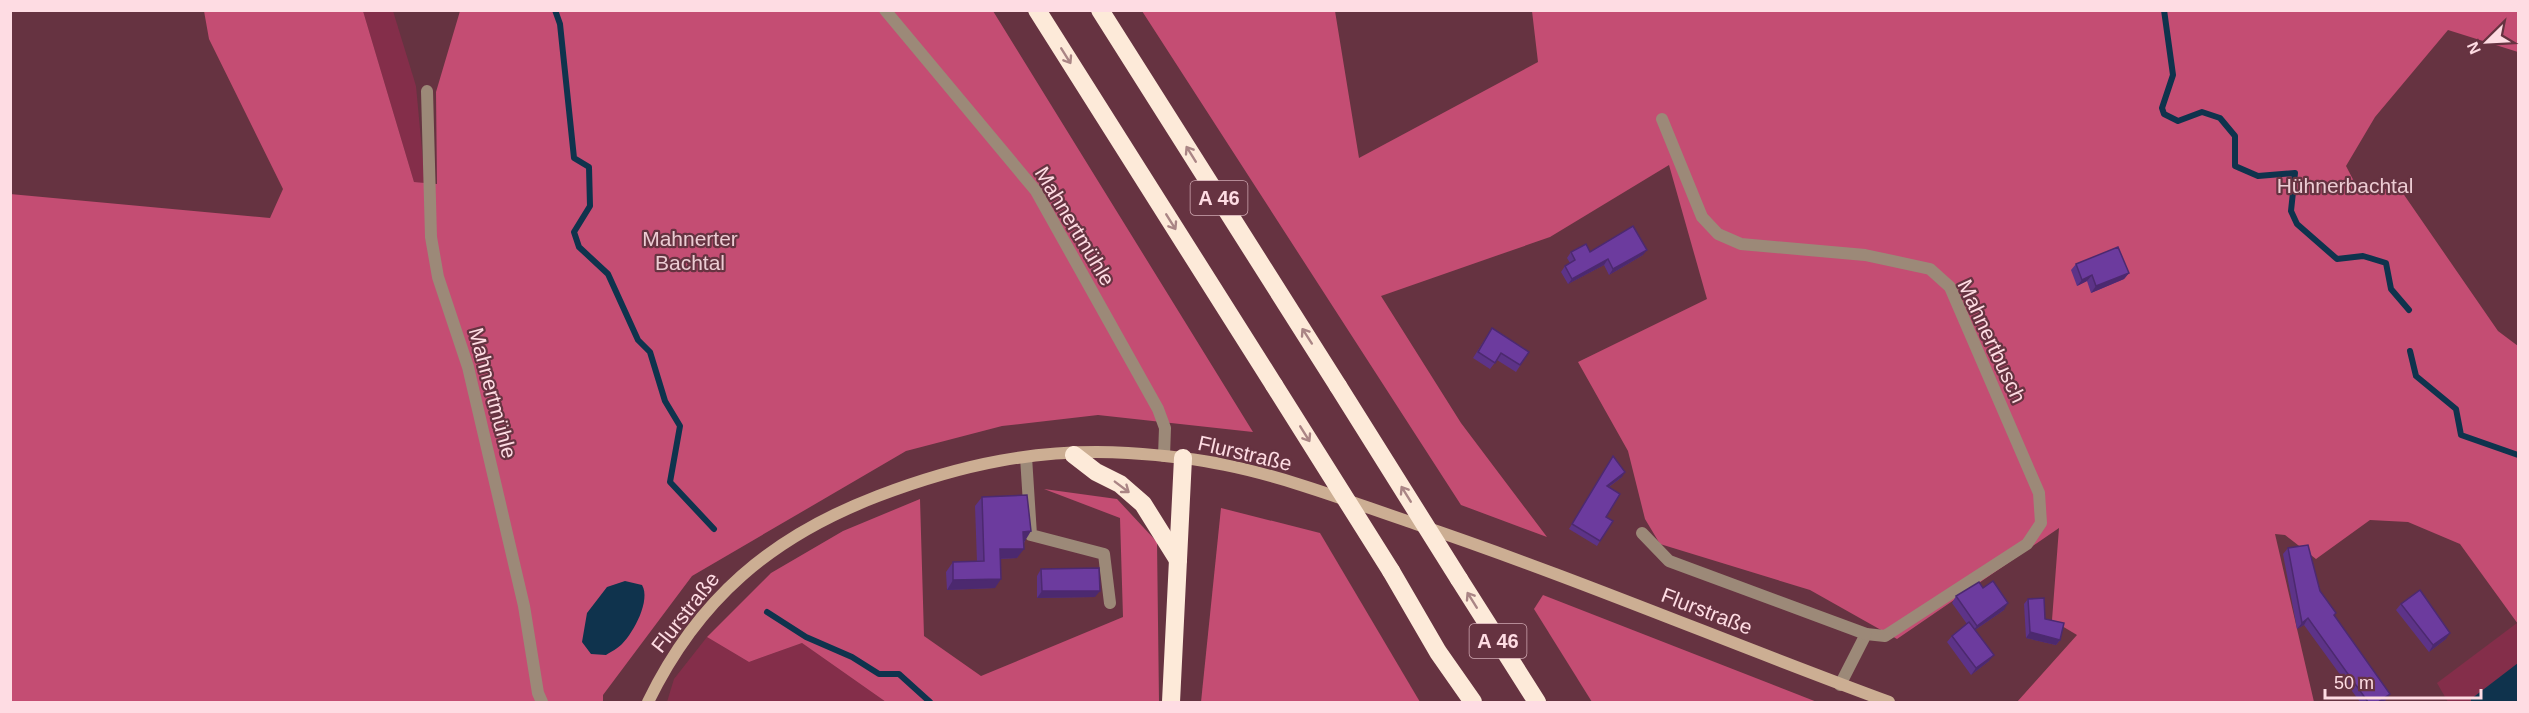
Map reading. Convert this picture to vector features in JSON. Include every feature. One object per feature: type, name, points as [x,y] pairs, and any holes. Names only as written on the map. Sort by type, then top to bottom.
[{"type":"highway","name":"A 46","points":[[1037,10],[1391,571],[1438,652],[1473,702]]},
{"type":"highway","name":"A 46","points":[[1100,10],[1537,702]]},
{"type":"highway","points":[[1074,454],[1096,472],[1120,484],[1143,504],[1178,560]]},
{"type":"highway","points":[[1171,702],[1183,458]]},
{"type":"highway","points":[[1438,652],[1457,702]]},
{"type":"main road","name":"Flurstraße","points":[[648,702],[665,668],[686,635],[713,602],[764,556],[802,531],[851,507],[911,484],[973,465],[1026,457],[1125,453],[1183,458],[1225,465],[1278,479],[1508,555],[1888,702]]},
{"type":"lane","name":"Mahnertmühle","points":[[885,10],[1036,191],[1158,410],[1165,428],[1164,456]]},
{"type":"lane","name":"Mahnertmühle","points":[[427,91],[431,237],[438,277],[468,367],[524,606],[538,693],[542,702]]},
{"type":"lane","name":"Mahnertbusch","points":[[1642,533],[1669,561],[1866,634],[1885,636],[2027,544],[2041,523],[2039,493],[1950,287],[1930,269],[1865,255],[1740,244],[1719,234],[1702,217],[1662,119]]},
{"type":"lane","points":[[1026,457],[1031,535],[1104,554],[1110,603]]},
{"type":"lane","points":[[1840,685],[1866,634]]},
{"type":"shaded area","points":[[363,11],[393,11],[416,86],[425,183],[414,182]]},
{"type":"shaded area","points":[[2517,623],[2518,702],[2448,702],[2437,683]]},
{"type":"shaded area","points":[[707,637],[749,662],[802,643],[886,702],[667,702],[674,679]]},
{"type":"green space","name":"Mahnerter Bachtal","points":[[204,11],[363,11],[414,182],[437,184],[436,92],[460,11],[993,11],[1253,432],[1098,415],[1002,426],[906,451],[692,576],[603,695],[603,702],[11,702],[10,194],[270,218],[283,189],[209,39]]},
{"type":"green space","name":"Hühnerbachtal","points":[[1142,11],[1335,11],[1359,158],[1538,62],[1532,11],[2518,11],[2518,52],[2448,30],[2375,117],[2346,166],[2358,189],[2400,189],[2498,331],[2518,346],[2518,624],[2460,544],[2408,522],[2370,520],[2316,559],[2285,535],[2275,534],[2314,702],[2017,702],[2077,635],[2052,620],[2059,528],[1897,639],[1810,590],[1660,544],[1645,519],[1628,451],[1578,362],[1707,299],[1669,165],[1550,237],[1381,296],[1461,423],[1547,537],[1461,505]]},
{"type":"green space","points":[[1044,489],[1117,499],[1157,542],[1159,702],[886,702],[802,643],[749,662],[707,637],[771,573],[843,531],[920,499],[924,636],[981,676],[1123,617],[1120,518]]},
{"type":"green space","points":[[1221,508],[1320,533],[1420,702],[1201,702]]},
{"type":"green space","points":[[1543,595],[1817,702],[1592,702],[1534,609]]},
{"type":"water","points":[[625,581],[642,585],[644,599],[640,616],[627,639],[614,650],[606,655],[591,654],[582,642],[587,613],[607,587]]},
{"type":"water","points":[[2518,663],[2518,702],[2471,702],[2471,699]]},
{"type":"building","points":[[1633,226],[1647,250],[1613,269],[1608,259],[1572,279],[1565,266],[1575,260],[1571,252],[1586,244],[1590,252]]},
{"type":"building","points":[[2118,247],[2129,273],[2096,286],[2092,275],[2082,280],[2076,264]]},
{"type":"building","points":[[1492,328],[1529,352],[1520,365],[1501,353],[1495,363],[1478,352]]},
{"type":"building","points":[[1613,456],[1625,472],[1607,486],[1620,494],[1606,517],[1613,521],[1600,541],[1572,524]]},
{"type":"building","points":[[1027,495],[1031,531],[1023,532],[1024,549],[1000,549],[1001,579],[953,580],[953,562],[984,561],[982,497]]},
{"type":"building","points":[[2308,545],[2320,591],[2336,613],[2334,615],[2390,694],[2378,702],[2368,702],[2308,618],[2302,623],[2288,548]]},
{"type":"building","points":[[1099,568],[1100,591],[1042,591],[1041,569]]},
{"type":"building","points":[[1993,581],[2008,603],[1977,626],[1956,596],[1979,582],[1983,588]]},
{"type":"building","points":[[2420,590],[2450,633],[2433,645],[2401,604]]},
{"type":"building","points":[[2044,598],[2045,619],[2064,623],[2060,640],[2030,632],[2028,599]]},
{"type":"building","points":[[1969,622],[1994,655],[1976,668],[1952,636]]},
{"type":"waterway","points":[[555,10],[560,24],[574,158],[589,167],[590,206],[574,232],[579,247],[608,274],[638,340],[650,352],[665,401],[680,426],[670,482],[714,529]]},
{"type":"waterway","points":[[2164,10],[2173,75],[2162,108],[2164,114],[2178,121],[2202,112],[2220,118],[2235,136],[2235,166],[2258,176],[2295,173],[2291,211],[2297,224],[2337,259],[2363,256],[2386,263],[2391,289],[2409,310]]},
{"type":"waterway","points":[[2410,351],[2416,376],[2456,409],[2461,435],[2518,455]]},
{"type":"waterway","points":[[767,612],[806,637],[852,657],[879,674],[899,674],[930,702]]}]
